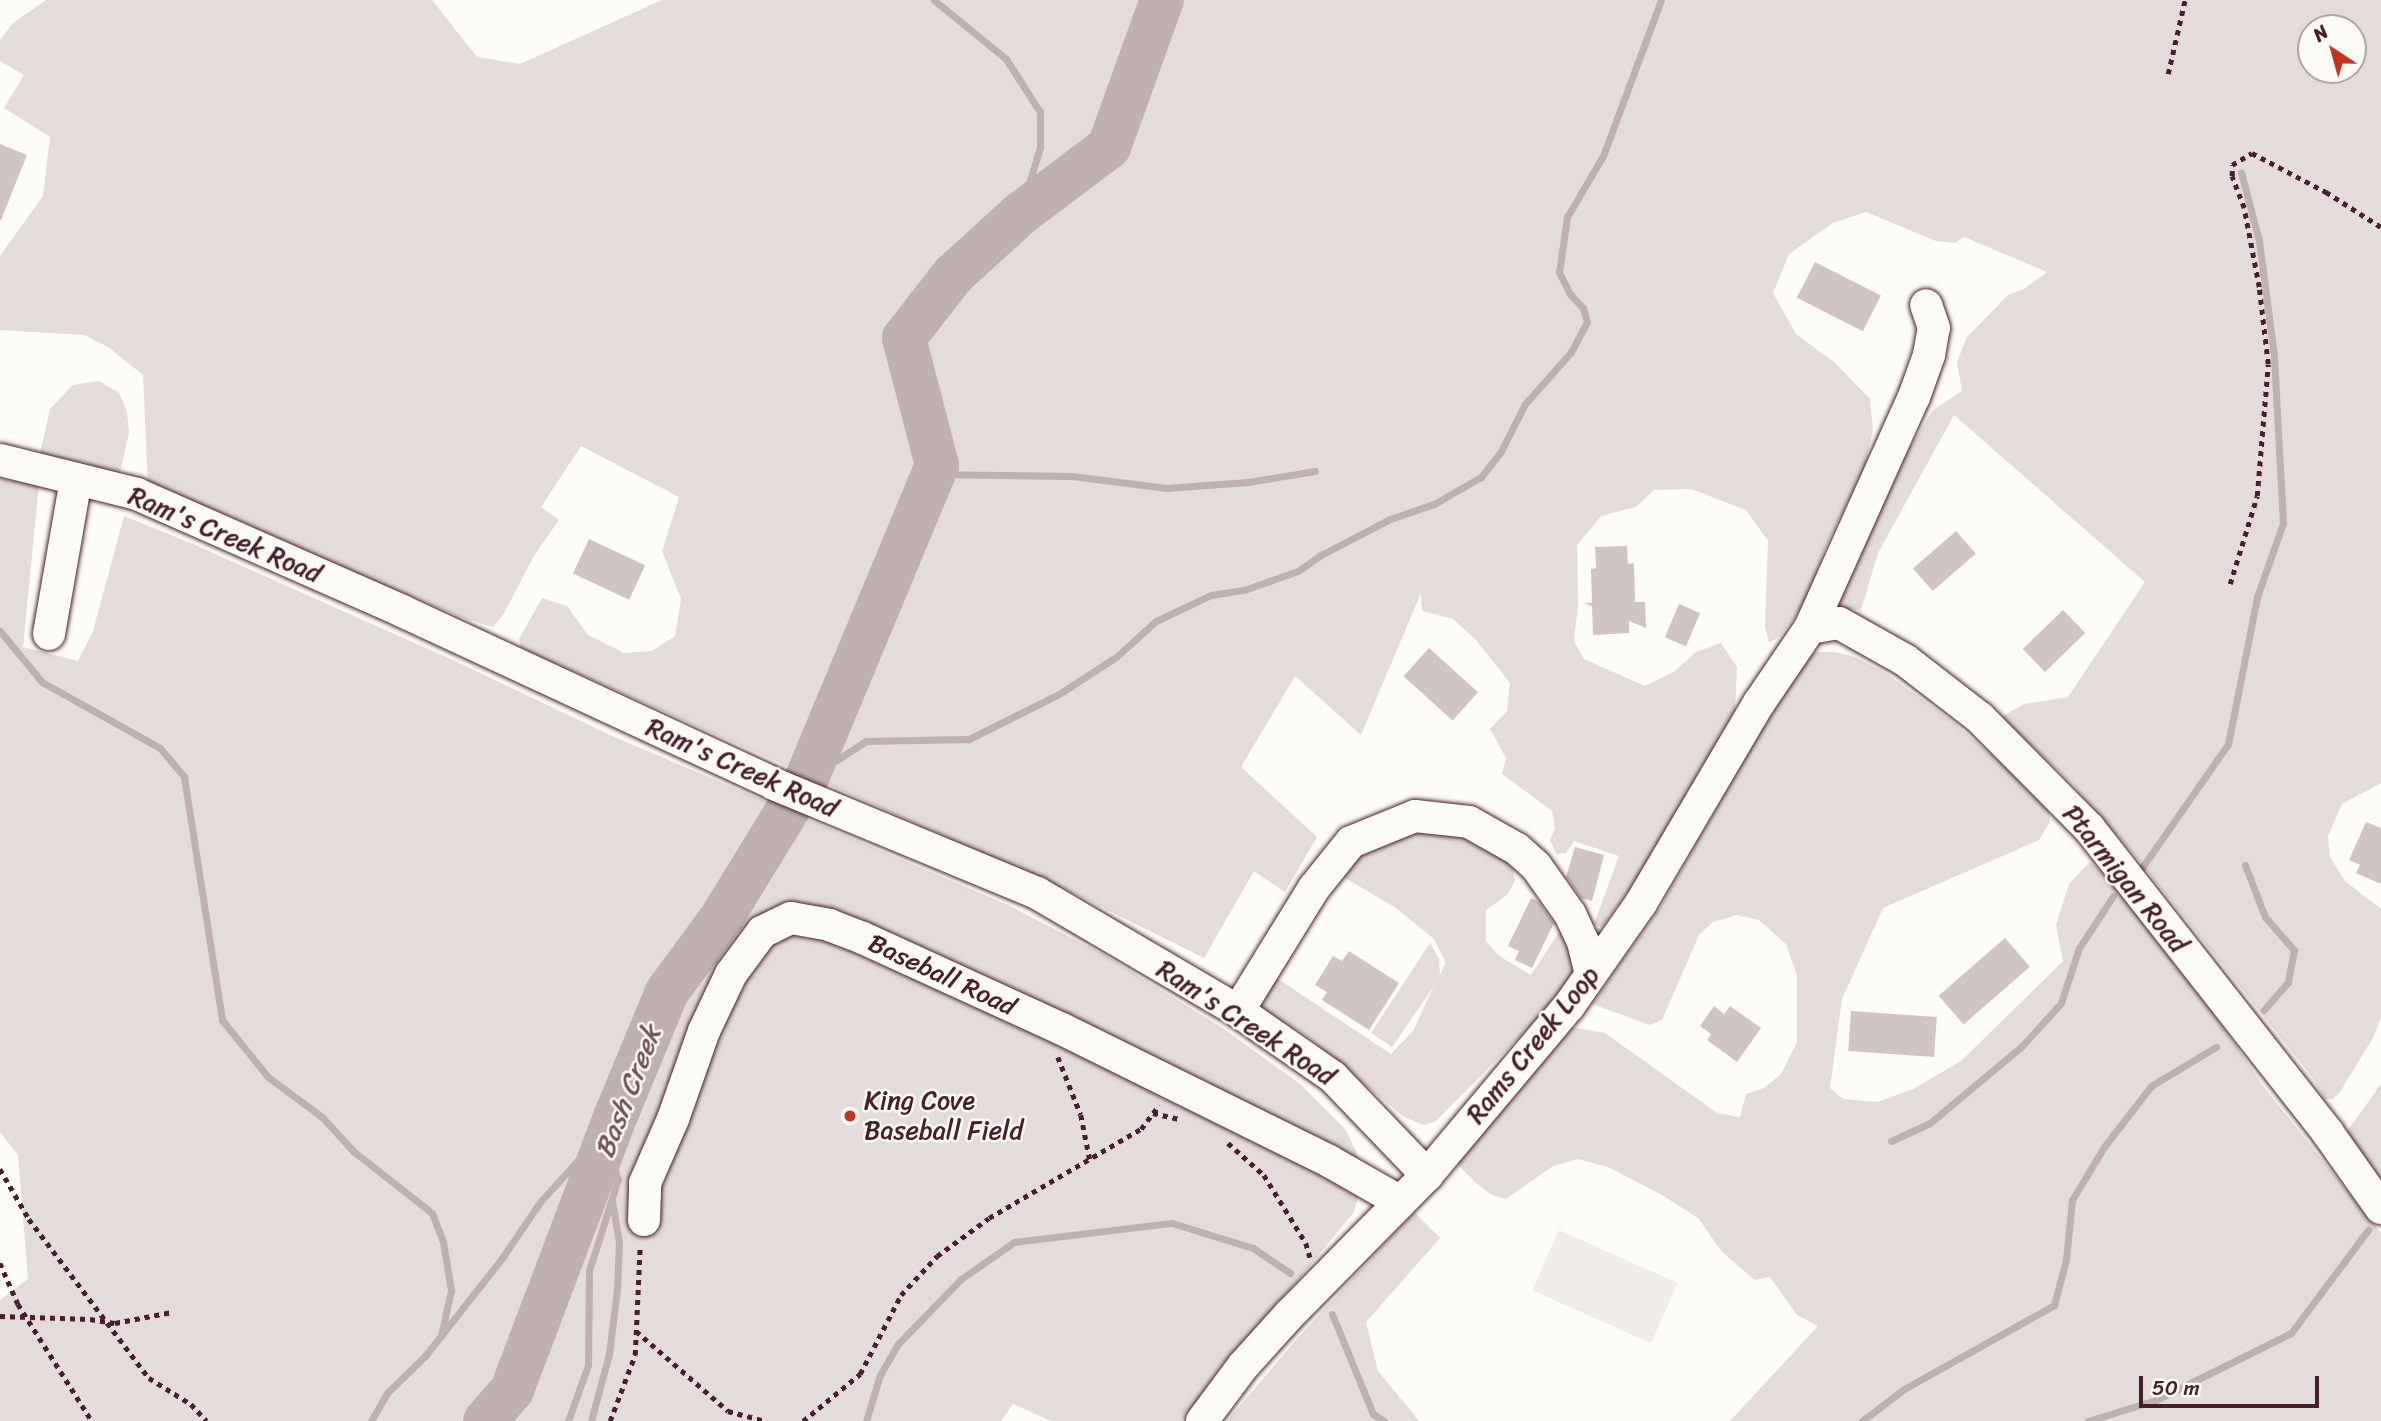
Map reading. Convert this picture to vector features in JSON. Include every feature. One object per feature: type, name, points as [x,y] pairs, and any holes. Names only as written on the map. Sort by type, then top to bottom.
[{"type":"street","name":"Rams Creek Loop","points":[[1202,1421],[1243,1366],[1318,1284],[1427,1175],[1569,1006],[1641,904],[1759,703],[1810,628],[1914,397],[1929,355],[1934,328],[1926,305]]},
{"type":"street","name":"Ram's Creek Road","points":[[0,460],[137,494],[317,573],[827,808],[1037,894],[1238,1011],[1333,1077],[1427,1175]]},
{"type":"street","points":[[49,634],[76,479]]},
{"type":"street","name":"Ptarmigan Road","points":[[1810,628],[1839,623],[1905,660],[1979,718],[2080,819],[2328,1133],[2381,1208]]},
{"type":"street","points":[[1238,1011],[1314,888],[1351,842],[1415,816],[1469,822],[1517,849],[1536,866],[1570,914],[1583,942],[1591,974]]},
{"type":"street","name":"Baseball Road","points":[[644,1220],[645,1183],[673,1119],[704,1031],[731,974],[761,932],[791,918],[830,925],[1045,1022],[1329,1161],[1399,1201]]},
{"type":"path","points":[[2168,74],[2185,0]]},
{"type":"path","points":[[2230,584],[2257,496],[2268,363],[2257,273],[2244,208],[2232,176],[2232,165],[2252,153],[2326,192],[2381,227]]},
{"type":"path","points":[[1045,1022],[1081,1115],[1090,1160]]},
{"type":"path","points":[[803,1421],[860,1374],[901,1296],[937,1256],[989,1217],[1141,1129],[1174,1085]]},
{"type":"path","points":[[1153,1113],[1191,1125]]},
{"type":"path","points":[[1226,1142],[1264,1175],[1306,1243],[1318,1284]]},
{"type":"path","points":[[0,1169],[29,1219],[149,1378],[191,1404],[207,1421]]},
{"type":"path","points":[[610,1421],[635,1355],[638,1259],[644,1220]]},
{"type":"path","points":[[0,1263],[26,1316],[92,1421]]},
{"type":"path","points":[[0,1316],[90,1319],[108,1323],[133,1322],[172,1312]]},
{"type":"path","points":[[636,1331],[728,1411],[765,1421]]},
{"type":"shaded area","points":[[46,0],[432,0],[477,57],[520,64],[662,0],[2381,0],[2381,783],[2342,804],[2328,836],[2330,857],[2345,881],[2381,909],[2381,1017],[2374,1036],[2340,1092],[2333,1099],[2325,1099],[2312,1077],[2136,857],[2070,781],[2001,717],[2024,704],[2068,697],[2145,582],[1954,415],[1878,553],[1861,610],[1830,608],[1878,500],[1933,410],[1962,391],[1957,362],[1967,337],[2008,295],[2024,289],[2047,272],[1964,237],[1955,243],[1936,241],[1866,212],[1833,223],[1789,254],[1773,293],[1796,334],[1834,362],[1870,399],[1873,429],[1865,466],[1825,548],[1807,600],[1780,636],[1769,643],[1765,626],[1768,541],[1746,510],[1691,489],[1654,490],[1636,507],[1601,516],[1577,545],[1578,606],[1574,641],[1584,659],[1645,686],[1675,671],[1696,652],[1721,643],[1737,667],[1735,711],[1688,798],[1642,872],[1602,927],[1594,924],[1619,856],[1574,841],[1566,853],[1556,854],[1550,840],[1555,828],[1552,811],[1502,774],[1506,758],[1490,729],[1507,711],[1510,683],[1476,640],[1453,619],[1422,611],[1421,593],[1361,735],[1295,676],[1241,767],[1317,837],[1285,892],[1254,871],[1204,958],[1075,894],[521,648],[519,639],[542,598],[567,606],[588,635],[624,653],[652,651],[675,636],[681,599],[662,551],[679,497],[581,446],[541,507],[559,520],[535,554],[503,615],[493,627],[466,619],[148,488],[143,375],[108,347],[84,335],[0,330],[0,256],[43,196],[50,137],[4,108],[24,75],[0,61],[0,40],[13,23]]},
{"type":"shaded area","points":[[99,381],[119,393],[127,412],[129,433],[119,477],[40,453],[50,409],[73,385]]},
{"type":"shaded area","points":[[0,479],[39,484],[23,647],[78,661],[93,631],[124,516],[193,544],[457,662],[610,735],[1008,905],[1106,956],[1224,1029],[1300,1084],[1346,1130],[1365,1171],[1354,1212],[1181,1421],[1051,1421],[1013,1404],[1001,1421],[0,1421],[0,1300],[28,1279],[18,1155],[0,1132]]},
{"type":"shaded area","points":[[1816,652],[1835,652],[1855,657],[1884,672],[1949,719],[2047,802],[2050,822],[2039,840],[1883,908],[1842,999],[1830,1088],[1843,1099],[1877,1102],[1913,1089],[1961,1061],[2063,961],[2056,925],[2069,884],[2090,862],[2104,874],[2214,1013],[2263,1086],[2381,1233],[2381,1421],[1730,1421],[1818,1326],[1797,1315],[1770,1277],[1755,1280],[1722,1252],[1698,1218],[1662,1195],[1608,1167],[1578,1159],[1553,1166],[1506,1199],[1492,1195],[1456,1163],[1570,1027],[1605,1033],[1717,1113],[1740,1117],[1746,1094],[1764,1088],[1781,1074],[1797,1042],[1797,976],[1786,944],[1759,920],[1737,915],[1713,922],[1699,935],[1662,1020],[1650,1025],[1592,1004],[1661,906],[1796,667]]},
{"type":"shaded area","points":[[1401,826],[1469,829],[1504,857],[1513,869],[1515,881],[1507,895],[1486,910],[1486,941],[1499,956],[1531,975],[1560,931],[1567,939],[1576,964],[1573,976],[1539,1017],[1436,1121],[1424,1125],[1404,1117],[1305,1035],[1265,1011],[1252,996],[1269,973],[1391,1054],[1413,1031],[1434,986],[1392,1047],[1371,1033],[1430,943],[1439,959],[1440,975],[1446,963],[1434,939],[1396,908],[1330,869]]},
{"type":"shaded area","points":[[2381,1084],[2381,1181],[2346,1133]]},
{"type":"shaded area","points":[[1414,1212],[1440,1238],[1366,1322],[1378,1371],[1419,1421],[1227,1421],[1296,1340]]},
{"type":"shaded area","points":[[1559,1230],[1678,1283],[1651,1343],[1532,1290]]},
{"type":"building","points":[[0,144],[27,155],[1,220],[0,220]]},
{"type":"building","points":[[1815,262],[1881,296],[1863,331],[1797,298]]},
{"type":"building","points":[[1956,531],[1976,554],[1933,591],[1913,568]]},
{"type":"building","points":[[589,539],[645,565],[629,600],[573,573]]},
{"type":"building","points":[[1627,546],[1628,564],[1634,563],[1635,602],[1645,602],[1646,628],[1629,621],[1629,633],[1593,635],[1592,606],[1584,603],[1592,603],[1591,569],[1596,568],[1595,547]]},
{"type":"building","points":[[1679,604],[1700,613],[1686,646],[1665,637]]},
{"type":"building","points":[[2063,610],[2085,633],[2045,672],[2023,649]]},
{"type":"building","points":[[1429,648],[1478,692],[1453,720],[1404,676]]},
{"type":"building","points":[[2366,822],[2381,828],[2381,884],[2356,873],[2360,865],[2349,860]]},
{"type":"building","points":[[1575,847],[1604,855],[1592,901],[1581,898],[1566,877]]},
{"type":"building","points":[[1531,898],[1539,902],[1554,923],[1532,968],[1515,960],[1519,951],[1508,946]]},
{"type":"building","points":[[2005,938],[2030,967],[1964,1024],[1939,996]]},
{"type":"building","points":[[1349,951],[1399,983],[1369,1030],[1322,1000],[1327,992],[1315,985],[1333,956],[1342,961]]},
{"type":"building","points":[[1714,1006],[1724,1014],[1730,1006],[1761,1028],[1737,1062],[1707,1040],[1711,1034],[1700,1026]]},
{"type":"building","points":[[1851,1011],[1937,1017],[1934,1057],[1848,1051]]},
{"type":"waterway","points":[[934,0],[1006,59],[1040,112],[1040,147],[1020,214]]},
{"type":"waterway","name":"Bash Creek","points":[[485,1421],[512,1390],[616,1115],[667,992],[722,917],[806,780],[937,465],[904,338],[953,275],[1020,214],[1109,147],[1162,0]]},
{"type":"waterway","points":[[806,780],[866,741],[969,739],[1059,694],[1116,657],[1156,621],[1211,595],[1244,590],[1298,571],[1321,555],[1390,519],[1434,504],[1481,477],[1500,453],[1525,404],[1571,352],[1587,322],[1583,308],[1570,294],[1559,272],[1567,217],[1603,156],[1661,0]]},
{"type":"waterway","points":[[2139,872],[2228,744],[2257,597],[2283,523],[2274,356],[2259,241],[2241,172]]},
{"type":"waterway","points":[[933,474],[1072,476],[1166,488],[1248,482],[1315,471]]},
{"type":"waterway","points":[[0,631],[42,682],[160,748],[184,777],[222,1020],[268,1077],[322,1117],[353,1151],[432,1213],[443,1242],[451,1290],[441,1336]]},
{"type":"waterway","points":[[2245,865],[2265,917],[2294,950],[2288,982],[2264,1010]]},
{"type":"waterway","points":[[1891,1141],[1930,1123],[2021,1047],[2061,1003],[2079,948],[2113,896]]},
{"type":"waterway","points":[[1862,1421],[1904,1389],[2054,1305],[2066,1260],[2072,1200],[2104,1147],[2151,1086],[2216,1047]]},
{"type":"waterway","name":"Bash Creek","points":[[371,1421],[387,1393],[425,1356],[502,1258],[540,1202],[579,1159],[606,1143],[618,1179],[589,1271],[588,1365],[568,1421]]},
{"type":"waterway","points":[[591,1421],[609,1354],[617,1289],[619,1242],[612,1201]]},
{"type":"waterway","points":[[866,1421],[880,1375],[897,1345],[961,1279],[1014,1242],[1172,1223],[1253,1248],[1290,1273]]},
{"type":"waterway","points":[[2088,1421],[2156,1400],[2291,1333],[2368,1230]]},
{"type":"waterway","points":[[1332,1314],[1373,1414],[1384,1421]]},
{"type":"place","name":"King Cove Baseball Field","points":[[850,1116]]}]
